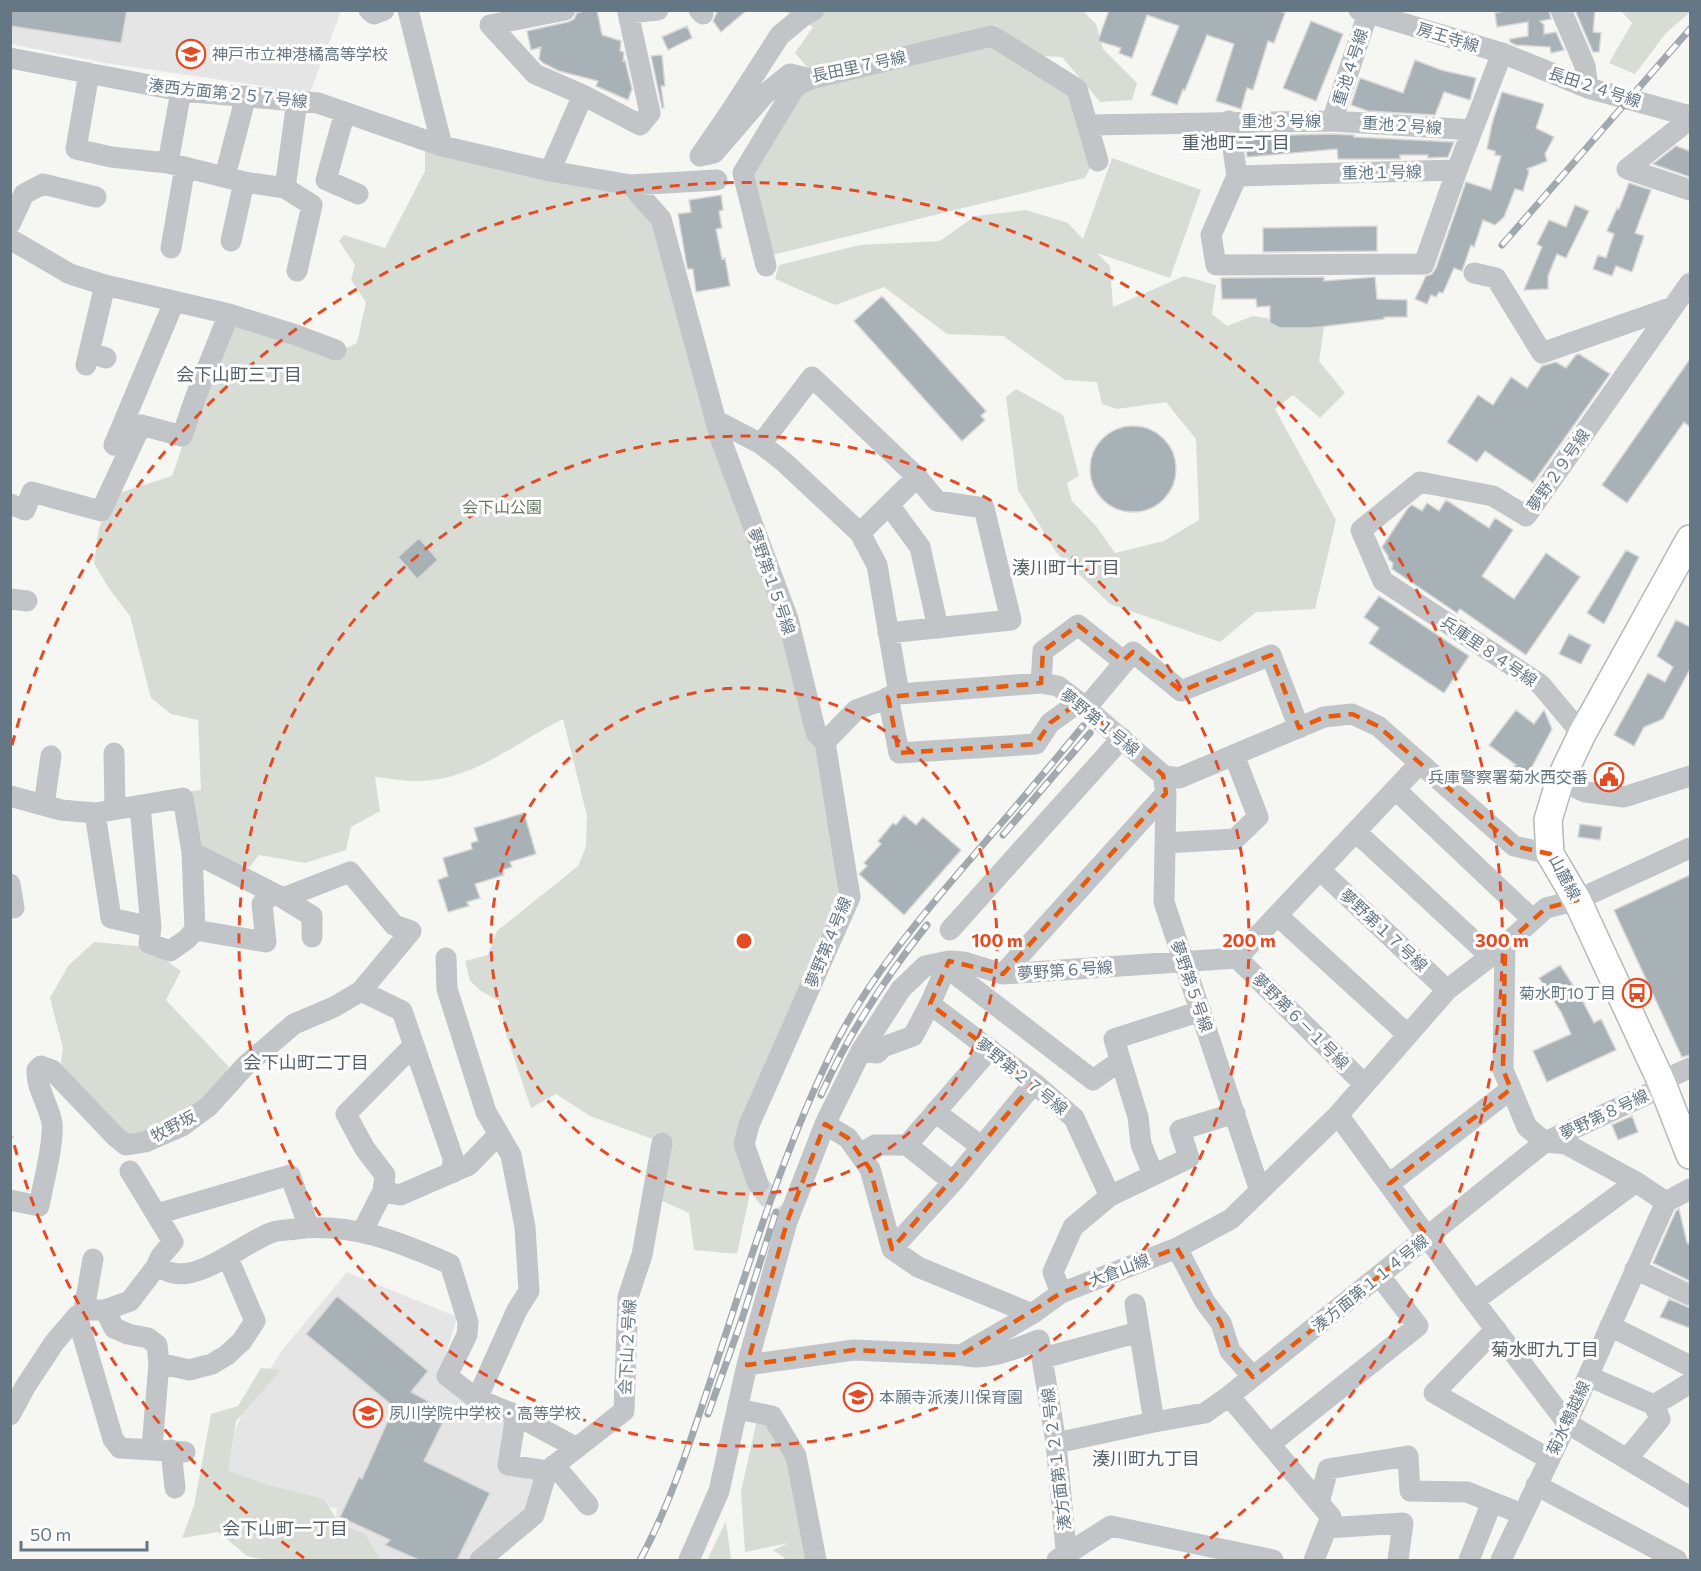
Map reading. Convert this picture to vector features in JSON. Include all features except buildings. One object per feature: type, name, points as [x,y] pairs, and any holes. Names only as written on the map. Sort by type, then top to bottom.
[{"type":"main road","name":"山麓線","points":[[1690,539],[1683,570],[1582,734],[1560,780],[1548,820],[1550,854],[1577,900],[1662,1084],[1690,1155]]},
{"type":"street","points":[[369,10],[374,14],[384,10]]},
{"type":"street","points":[[408,10],[442,146]]},
{"type":"street","points":[[565,10],[490,25],[534,74],[583,95],[640,125],[650,113],[628,13],[658,10]]},
{"type":"street","points":[[760,145],[735,119],[780,35],[814,10]]},
{"type":"street","points":[[1561,10],[1585,66],[1588,88]]},
{"type":"street","name":"房王寺線","points":[[1364,12],[1502,53]]},
{"type":"street","name":"重池４号線","points":[[1332,121],[1364,12]]},
{"type":"street","name":"長田里７号線","points":[[735,119],[790,74],[810,79],[992,36],[1077,89],[1098,161]]},
{"type":"street","points":[[1229,122],[1237,176],[1211,235],[1216,265],[1424,264],[1502,53]]},
{"type":"street","name":"長田２４号線","points":[[1502,53],[1588,88],[1690,117]]},
{"type":"street","name":"湊西方面第２５７号線","points":[[10,58],[181,90],[318,103],[442,146],[550,171],[631,185],[717,180]]},
{"type":"street","points":[[89,73],[76,149],[111,157],[177,165],[285,188],[312,205],[297,271]]},
{"type":"street","points":[[766,266],[743,173],[795,87],[810,79]]},
{"type":"street","points":[[171,248],[181,90]]},
{"type":"street","points":[[550,171],[583,95]]},
{"type":"street","points":[[231,241],[235,179],[246,96]]},
{"type":"street","points":[[285,188],[297,101]]},
{"type":"street","points":[[345,112],[326,180],[358,194]]},
{"type":"street","points":[[1690,117],[1627,169],[1690,190]]},
{"type":"street","name":"重池３号線","points":[[1088,125],[1332,121]]},
{"type":"street","name":"重池２号線","points":[[1332,121],[1472,130]]},
{"type":"street","name":"重池１号線","points":[[1237,176],[1457,170]]},
{"type":"street","points":[[10,224],[24,194],[43,184],[96,197]]},
{"type":"street","name":"夢野第１５号線","points":[[631,185],[661,219],[714,420],[788,620],[816,734],[825,742]]},
{"type":"street","points":[[10,239],[70,274],[105,285],[229,314],[336,350]]},
{"type":"street","points":[[1474,273],[1496,278],[1542,353],[1673,307]]},
{"type":"street","name":"夢野２９号線","points":[[1383,581],[1361,530],[1420,482],[1493,496],[1526,516],[1690,283]]},
{"type":"street","points":[[94,358],[105,285]]},
{"type":"street","points":[[114,445],[174,302]]},
{"type":"street","points":[[10,504],[25,510],[32,492],[101,511],[141,425],[182,436],[229,314]]},
{"type":"street","points":[[761,444],[812,376],[917,477],[937,501],[984,508],[1011,620],[888,633]]},
{"type":"street","points":[[714,420],[761,444],[784,462],[860,533],[877,565],[888,633],[899,753],[1036,744],[1050,723],[1082,705],[1133,652],[1181,691],[1271,655],[1299,728]]},
{"type":"street","points":[[860,533],[917,477]]},
{"type":"street","points":[[889,505],[920,547],[938,628]]},
{"type":"street","name":"兵庫里８４号線","points":[[1383,581],[1540,684],[1582,734]]},
{"type":"street","points":[[1041,683],[1043,651],[1078,625],[1124,661]]},
{"type":"street","name":"夢野第１号線","points":[[893,695],[1041,683],[1058,686],[1122,738],[1165,784]]},
{"type":"street","points":[[825,742],[856,710],[893,695]]},
{"type":"street","points":[[1003,974],[1165,784],[1324,717],[1352,714],[1378,726],[1514,846],[1550,854]]},
{"type":"street","points":[[950,930],[1122,738]]},
{"type":"street","name":"夢野第４号線","points":[[758,1184],[744,1144],[749,1125],[850,897],[825,742]]},
{"type":"street","points":[[114,753],[105,811],[111,918],[151,927]]},
{"type":"street","points":[[1165,843],[1235,839],[1258,817],[1234,755]]},
{"type":"street","points":[[44,805],[51,756]]},
{"type":"street","points":[[1237,958],[1420,763]]},
{"type":"street","points":[[1560,780],[1585,792],[1624,797],[1690,776]]},
{"type":"street","name":"夢野第５号線","points":[[1165,784],[1164,902],[1260,1191]]},
{"type":"street","points":[[1396,790],[1533,920]]},
{"type":"street","points":[[10,796],[61,810],[105,811],[183,798],[192,852],[195,930],[170,951],[149,944],[151,927],[140,806]]},
{"type":"street","points":[[1356,832],[1498,951],[1503,1070],[1527,1127],[1545,1142],[1566,1144],[1636,1182],[1666,1202],[1690,1189]]},
{"type":"street","name":"大倉山線","points":[[961,1355],[1032,1314],[1061,1293],[1177,1248],[1231,1219],[1338,1115],[1448,990],[1498,951],[1546,908],[1577,900],[1690,848]]},
{"type":"street","points":[[192,852],[312,916],[312,937]]},
{"type":"street","name":"夢野第１７号線","points":[[1320,870],[1448,990]]},
{"type":"street","name":"牧野坂","points":[[10,1200],[39,1206],[47,1170],[52,1126],[48,1104],[37,1079],[37,1070],[41,1066],[52,1070],[126,1145],[145,1142],[182,1126],[209,1106],[245,1066],[294,1024],[334,1007],[361,991],[411,931],[394,926],[350,872],[278,896]]},
{"type":"street","points":[[10,884],[14,908]]},
{"type":"street","points":[[195,930],[266,942],[262,904],[278,896]]},
{"type":"street","points":[[1278,916],[1407,1034]]},
{"type":"street","points":[[446,958],[447,990],[486,1112],[511,1155],[525,1227],[529,1290],[517,1310],[477,1399]]},
{"type":"street","name":"夢野第６号線","points":[[747,1365],[787,1222],[825,1124],[861,1051],[901,989],[925,966],[964,962],[1003,974],[1237,958]]},
{"type":"street","name":"夢野第６－１号線","points":[[1237,958],[1364,1084]]},
{"type":"street","points":[[861,1051],[877,1053],[883,1047],[913,1036],[947,964],[1093,1080],[1120,1061]]},
{"type":"street","points":[[361,991],[402,1011],[453,1158],[452,1173]]},
{"type":"street","name":"夢野第２７号線","points":[[930,1004],[990,1048],[1074,1118],[1110,1197]]},
{"type":"street","points":[[1153,1174],[1141,1144],[1138,1117],[1114,1039],[1201,1011]]},
{"type":"street","points":[[362,1232],[382,1191],[385,1175],[365,1149],[346,1114],[414,1045]]},
{"type":"street","points":[[907,1145],[990,1048]]},
{"type":"street","name":"夢野第８号線","points":[[1545,1142],[1690,1068]]},
{"type":"street","points":[[892,1249],[953,1182],[1034,1083]]},
{"type":"street","points":[[1389,1184],[1511,1089]]},
{"type":"street","points":[[935,1112],[982,1147]]},
{"type":"street","points":[[1061,1293],[1053,1272],[1073,1227],[1110,1197],[1189,1158],[1180,1130],[1235,1113]]},
{"type":"street","points":[[1338,1115],[1474,1301],[1567,1423],[1690,1497]]},
{"type":"street","points":[[825,1124],[848,1138],[861,1153],[870,1169],[892,1249],[918,1267],[1032,1314]]},
{"type":"street","points":[[382,1191],[400,1195],[469,1165],[499,1134]]},
{"type":"street","name":"湊方面第１１４号線","points":[[1056,1443],[1205,1413],[1545,1142]]},
{"type":"street","name":"会下山２号線","points":[[551,1468],[624,1411],[628,1297],[642,1256],[662,1143]]},
{"type":"street","points":[[861,1153],[875,1145],[907,1145],[953,1182]]},
{"type":"street","points":[[10,1415],[54,1344],[89,1312],[130,1301],[173,1242],[130,1171]]},
{"type":"street","points":[[157,1214],[290,1175],[309,1227]]},
{"type":"street","points":[[1474,1301],[1636,1182]]},
{"type":"street","name":"菊水鵯越線","points":[[1501,1560],[1567,1423],[1666,1202]]},
{"type":"street","points":[[156,1266],[174,1273],[193,1271],[228,1258],[274,1232],[309,1227],[331,1227],[387,1238],[450,1264],[468,1322],[467,1335],[447,1376],[477,1399],[516,1415],[577,1448]]},
{"type":"street","points":[[1177,1248],[1205,1302],[1221,1323],[1230,1351],[1252,1377]]},
{"type":"street","points":[[159,1363],[189,1370],[212,1364],[227,1355],[242,1341],[255,1321],[228,1258]]},
{"type":"street","points":[[93,1259],[85,1304],[89,1312],[113,1439],[120,1448],[169,1450]]},
{"type":"street","points":[[1635,1269],[1690,1295]]},
{"type":"street","points":[[1270,1444],[1418,1326],[1379,1275]]},
{"type":"street","points":[[1134,1304],[1154,1422]]},
{"type":"street","points":[[89,1312],[114,1328],[128,1334],[148,1338],[157,1346],[175,1488]]},
{"type":"street","points":[[1610,1326],[1690,1366]]},
{"type":"street","points":[[1496,1329],[1434,1393],[1549,1460]]},
{"type":"street","points":[[689,1560],[719,1491],[747,1365],[854,1350],[961,1355],[974,1359],[1039,1341],[1043,1358],[1139,1332]]},
{"type":"street","name":"湊方面第１２２号線","points":[[1043,1358],[1056,1443],[1064,1559]]},
{"type":"street","points":[[1588,1376],[1653,1406],[1659,1419],[1627,1459]]},
{"type":"street","points":[[1653,1406],[1690,1383]]},
{"type":"street","points":[[1229,1396],[1331,1517],[1314,1560]]},
{"type":"street","points":[[738,1408],[772,1416],[796,1456],[816,1560]]},
{"type":"street","points":[[516,1415],[508,1465],[551,1468],[588,1504]]},
{"type":"street","points":[[1319,1503],[1328,1469],[1408,1456],[1410,1491],[1467,1492],[1522,1514]]},
{"type":"street","points":[[480,1560],[534,1515],[551,1468]]},
{"type":"street","points":[[1536,1485],[1677,1560]]},
{"type":"street","points":[[1468,1560],[1492,1502]]},
{"type":"street","points":[[1327,1528],[1403,1523],[1398,1560]]},
{"type":"street","points":[[1064,1559],[1111,1526],[1200,1553],[1273,1560]]},
{"type":"highlighted area","points":[[1078,625],[1123,661],[1133,652],[1181,691],[1271,655],[1299,728],[1324,717],[1352,714],[1378,726],[1514,846],[1550,854],[1577,900],[1546,908],[1505,945],[1503,1070],[1511,1089],[1389,1184],[1428,1237],[1253,1377],[1230,1351],[1221,1323],[1177,1248],[1061,1293],[961,1355],[854,1350],[747,1365],[787,1222],[825,1124],[848,1138],[870,1169],[892,1249],[1034,1083],[930,1004],[949,961],[1003,974],[1166,793],[1163,775],[1079,702],[1050,723],[1036,744],[899,753],[888,697],[1041,683],[1043,651]]},
{"type":"shaded area","name":"神戸市立神港橘高等学校","points":[[10,11],[341,11],[310,93],[105,63],[11,44]]},
{"type":"shaded area","name":"夙川学院中学校・高等学校","points":[[347,1272],[457,1317],[439,1376],[507,1420],[504,1471],[541,1474],[526,1517],[474,1560],[375,1560],[335,1523],[337,1508],[279,1503],[218,1473],[245,1406],[284,1348]]},
{"type":"green space","points":[[1690,10],[1690,12],[1666,33],[1635,74],[1609,63],[1632,23],[1621,11]]},
{"type":"green space","points":[[784,11],[1083,11],[1096,24],[1103,49],[1137,83],[1132,100],[1100,102],[1062,57],[1039,56],[995,25],[813,74],[795,53],[813,27]]},
{"type":"green space","points":[[990,44],[1071,96],[1092,165],[1085,178],[772,255],[752,171],[802,91]]},
{"type":"green space","name":"会下山公園","points":[[425,151],[629,195],[651,222],[710,431],[783,621],[820,758],[839,890],[815,954],[737,1130],[751,1188],[737,1254],[694,1250],[689,1213],[658,1199],[666,1144],[590,1116],[556,1094],[531,1108],[506,1034],[499,1001],[481,991],[470,981],[465,961],[488,955],[497,931],[578,866],[586,847],[587,816],[563,719],[495,758],[460,774],[421,781],[375,777],[380,811],[351,827],[346,850],[305,863],[259,855],[244,874],[194,846],[187,792],[201,790],[198,720],[171,714],[151,698],[130,616],[108,587],[94,563],[99,528],[113,495],[172,476],[200,396],[232,320],[333,354],[357,343],[366,302],[351,280],[355,265],[339,241],[344,235],[385,248],[425,171]]},
{"type":"green space","points":[[1112,158],[1201,190],[1170,278],[1097,253],[1110,266],[1113,307],[1184,276],[1216,285],[1212,314],[1227,326],[1253,316],[1324,327],[1319,361],[1345,393],[1320,418],[1293,395],[1275,409],[1336,520],[1315,609],[1256,612],[1220,642],[1110,604],[1056,552],[1018,490],[1006,397],[1016,389],[1063,415],[1079,476],[1067,483],[1072,501],[1096,526],[1115,553],[1164,541],[1199,520],[1196,439],[1166,402],[1117,409],[1102,404],[1097,382],[1065,380],[1003,336],[947,334],[884,287],[835,305],[775,279],[779,265],[860,245],[940,241],[975,216],[1026,210],[1068,223],[1083,239]]},
{"type":"green space","points":[[94,942],[147,947],[181,971],[166,1000],[229,1067],[202,1105],[177,1122],[126,1138],[60,1070],[63,1048],[50,998],[68,966]]},
{"type":"green space","points":[[261,1368],[281,1370],[236,1421],[228,1471],[268,1485],[323,1499],[341,1525],[365,1534],[380,1560],[265,1560],[247,1556],[218,1532],[182,1538],[194,1506],[211,1414],[238,1406]]},
{"type":"green space","points":[[757,1420],[770,1423],[788,1461],[808,1560],[787,1560],[773,1550],[789,1543],[745,1552],[741,1491]]},
{"type":"green space","points":[[726,1521],[731,1560],[707,1560]]},
{"type":"tunnel","points":[[758,1184],[787,1222]]},
{"type":"railway","points":[[1502,245],[1690,29]]},
{"type":"railway","points":[[640,1560],[681,1468],[764,1218],[793,1141],[839,1037],[873,981],[912,929],[1083,726]]},
{"type":"railway","points":[[1003,835],[1090,733]]},
{"type":"railway","points":[[821,1095],[843,1050],[869,1007],[927,925]]},
{"type":"railway","points":[[708,1414],[742,1319],[776,1212]]},
{"type":"place","name":"神戸市立神港橘高等学校","points":[[191,54]]},
{"type":"place","name":"兵庫警察署菊水西交番","points":[[1609,777]]},
{"type":"place","name":"菊水町10丁目","points":[[1637,993]]},
{"type":"place","name":"本願寺派湊川保育園","points":[[858,1397]]},
{"type":"place","name":"夙川学院中学校・高等学校","points":[[368,1413]]},
{"type":"district","name":"重池町二丁目","points":[[1236,143]]},
{"type":"district","name":"会下山町三丁目","points":[[239,375]]},
{"type":"district","name":"湊川町十丁目","points":[[1066,568]]},
{"type":"district","name":"会下山町二丁目","points":[[306,1063]]},
{"type":"district","name":"菊水町九丁目","points":[[1545,1350]]},
{"type":"district","name":"湊川町九丁目","points":[[1146,1459]]},
{"type":"district","name":"会下山町一丁目","points":[[285,1529]]}]
